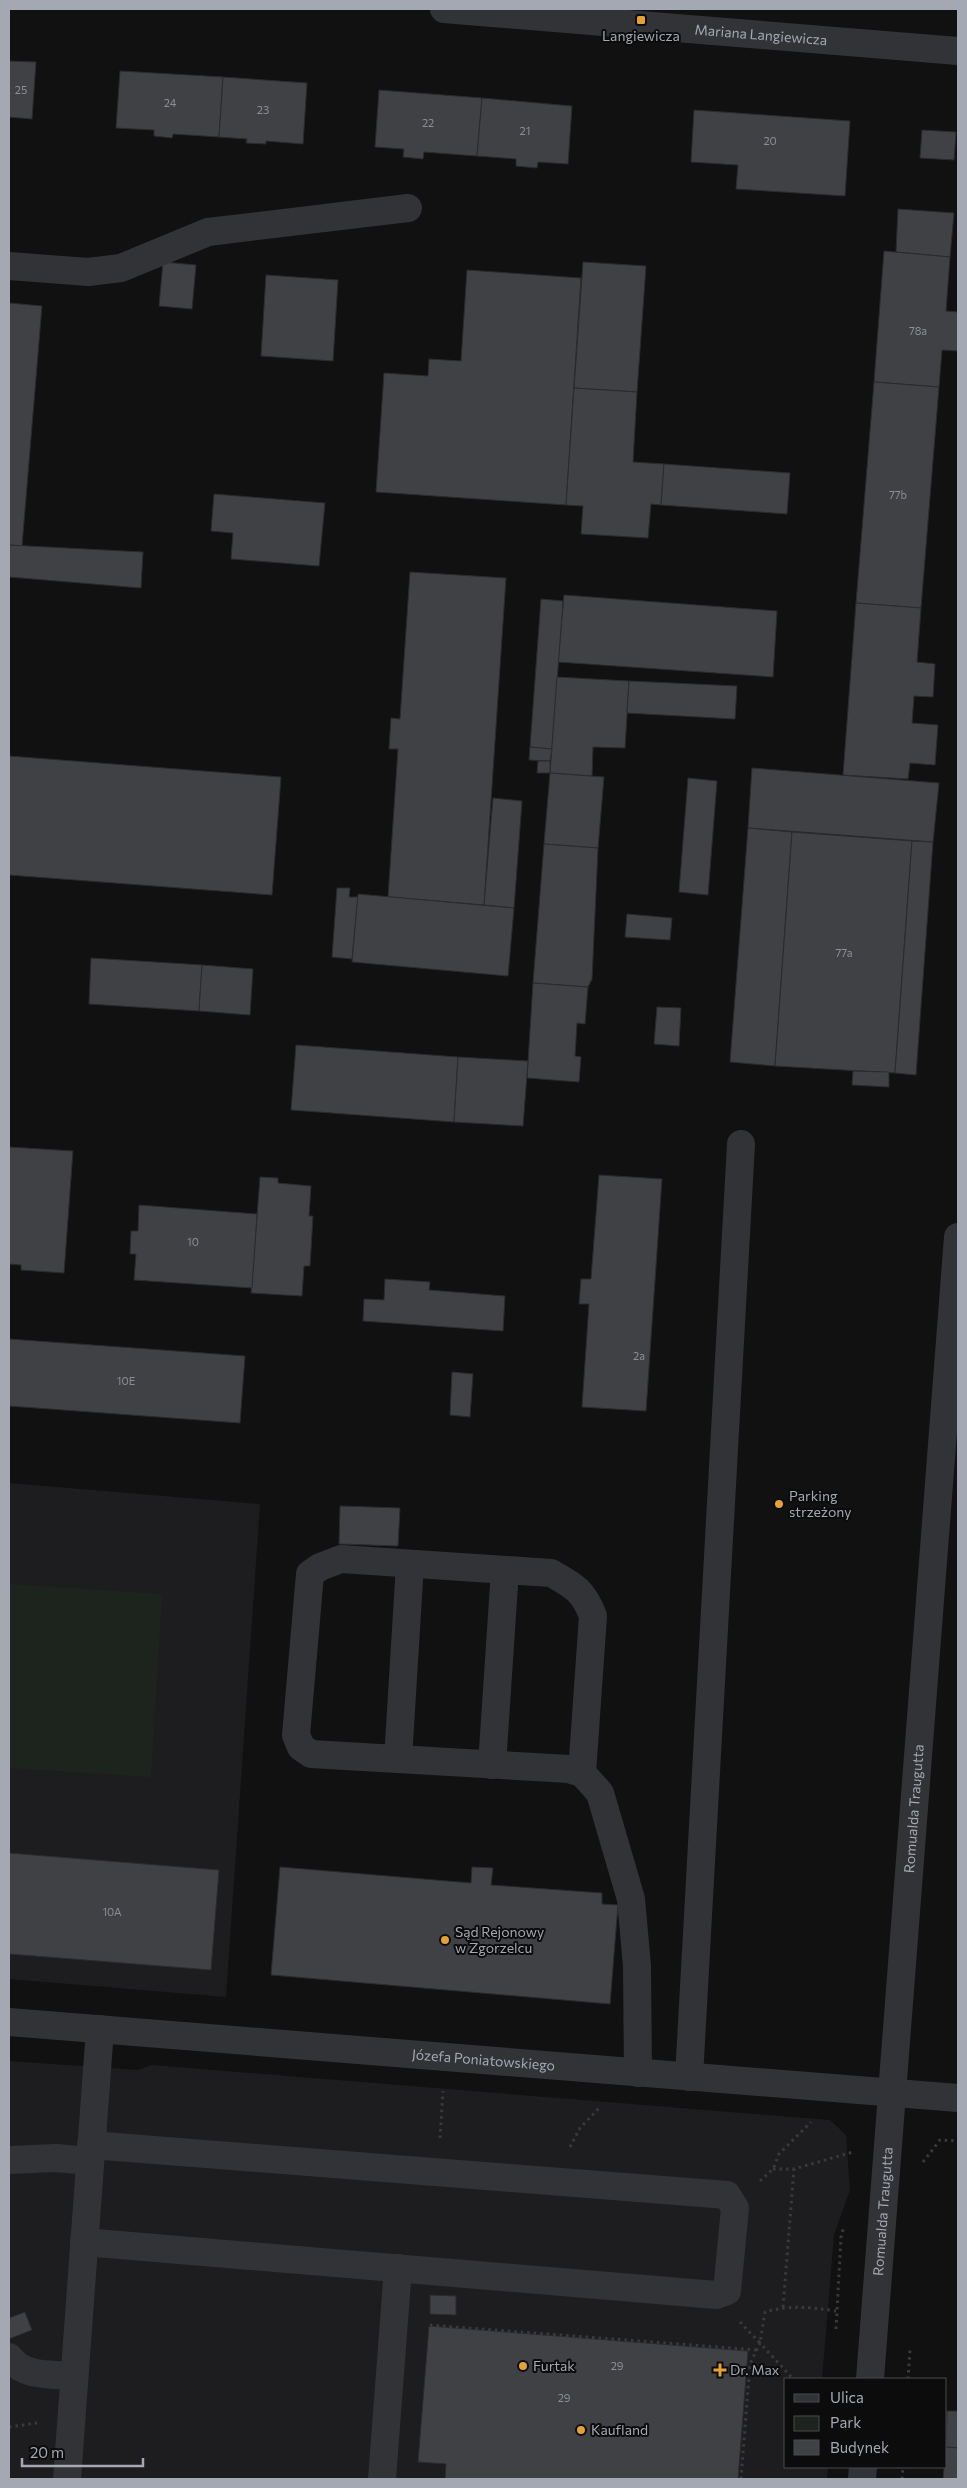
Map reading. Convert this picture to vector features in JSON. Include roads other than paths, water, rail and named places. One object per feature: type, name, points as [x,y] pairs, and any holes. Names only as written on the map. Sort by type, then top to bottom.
[{"type":"street","name":"Mariana Langiewicza","points":[[444,9],[958,51]]},
{"type":"street","points":[[9,266],[88,272],[120,268],[208,232],[408,208]]},
{"type":"street","points":[[689,2078],[742,1144]]},
{"type":"street","name":"Romualda Traugutta","points":[[870,2378],[958,1236]]},
{"type":"street","points":[[582,1773],[594,1616],[586,1597],[571,1584],[551,1573],[341,1560],[320,1567],[310,1574],[296,1735],[301,1747],[311,1754],[569,1769],[582,1773],[600,1793],[631,1899],[637,1966],[638,2073]]},
{"type":"street","points":[[398,1759],[410,1564]]},
{"type":"street","points":[[492,1765],[505,1570]]},
{"type":"street","name":"Józefa Poniatowskiego","points":[[9,2022],[689,2078],[958,2098]]},
{"type":"street","points":[[67,2479],[73,2376],[100,2029]]},
{"type":"street","points":[[9,2160],[56,2158],[91,2153],[555,2182],[727,2195],[735,2208],[727,2291],[716,2295],[84,2242]]},
{"type":"street","points":[[382,2479],[398,2268]]},
{"type":"street","points":[[9,2357],[20,2369],[73,2376]]},
{"type":"place","name":"Langiewicza","points":[[641,20]]},
{"type":"place","name":"Parking strzeżony","points":[[779,1504]]},
{"type":"place","name":"Sąd Rejonowy w Zgorzelcu","points":[[445,1940]]},
{"type":"place","name":"Furtak","points":[[523,2366]]},
{"type":"place","name":"Dr. Max","points":[[720,2370]]},
{"type":"place","name":"Kaufland","points":[[581,2430]]}]
